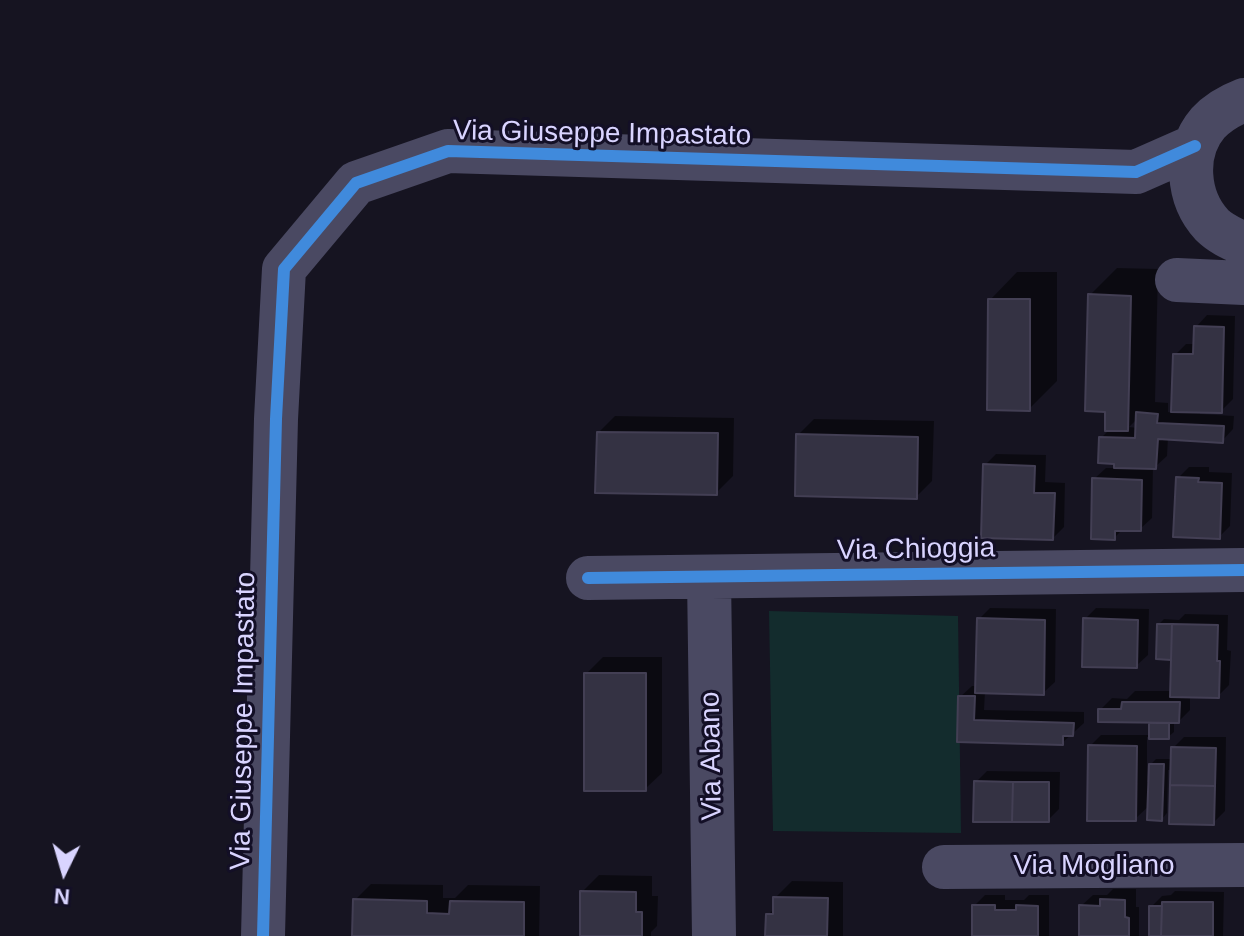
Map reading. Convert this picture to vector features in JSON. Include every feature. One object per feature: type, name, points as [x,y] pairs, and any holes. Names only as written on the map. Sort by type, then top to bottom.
[{"type":"street","points":[[1201,210],[1192,190],[1190,167],[1195,146],[1207,124],[1226,107],[1244,100]]},
{"type":"street","name":"Via Giuseppe Impastato","points":[[263,936],[276,419],[284,269],[356,183],[448,151],[1136,172],[1195,146]]},
{"type":"street","name":"Via Giuseppe Impastato","points":[[1136,172],[1201,210],[1214,226],[1244,244]]},
{"type":"street","points":[[1177,280],[1244,283]]},
{"type":"street","name":"Via Chioggia","points":[[588,578],[1244,570]]},
{"type":"street","name":"Via Abano","points":[[709,577],[714,936]]},
{"type":"street","name":"Via Mogliano","points":[[944,867],[1244,865]]},
{"type":"green space","points":[[769,611],[958,616],[961,833],[773,831]]},
{"type":"building","points":[[1088,294],[1131,296],[1128,431],[1105,431],[1105,412],[1085,411]]},
{"type":"building","points":[[988,299],[1030,299],[1030,411],[987,410]]},
{"type":"building","points":[[1194,326],[1224,327],[1222,413],[1171,412],[1173,354],[1193,354]]},
{"type":"building","points":[[1136,412],[1158,414],[1157,423],[1224,426],[1223,443],[1158,439],[1156,469],[1114,468],[1114,464],[1098,463],[1099,437],[1135,438]]},
{"type":"building","points":[[597,432],[718,433],[717,495],[595,493]]},
{"type":"building","points":[[796,434],[918,437],[917,499],[795,496]]},
{"type":"building","points":[[983,464],[1035,466],[1034,493],[1055,493],[1053,540],[981,538]]},
{"type":"building","points":[[1176,477],[1222,483],[1220,539],[1173,537]]},
{"type":"building","points":[[1092,478],[1142,480],[1141,531],[1115,531],[1115,540],[1091,539]]},
{"type":"building","points":[[977,618],[1045,620],[1044,695],[975,693]]},
{"type":"building","points":[[1083,618],[1138,620],[1137,668],[1082,667]]},
{"type":"building","points":[[1157,624],[1172,624],[1171,660],[1156,659]]},
{"type":"building","points":[[1172,624],[1218,625],[1219,698],[1170,697]]},
{"type":"building","points":[[584,673],[646,673],[646,791],[584,791]]},
{"type":"building","points":[[958,696],[975,696],[974,720],[1074,723],[1073,736],[1063,736],[1063,745],[957,742]]},
{"type":"building","points":[[1122,702],[1180,702],[1179,723],[1098,722],[1098,709],[1121,709]]},
{"type":"building","points":[[1149,723],[1169,723],[1169,739],[1149,739]]},
{"type":"building","points":[[1088,745],[1137,746],[1136,821],[1087,821]]},
{"type":"building","points":[[1171,747],[1216,748],[1215,786],[1170,785]]},
{"type":"building","points":[[1149,764],[1164,764],[1162,821],[1147,820]]},
{"type":"building","points":[[974,781],[1013,782],[1012,822],[973,822]]},
{"type":"building","points":[[1013,782],[1049,782],[1049,822],[1012,822]]},
{"type":"building","points":[[1170,785],[1215,786],[1214,825],[1169,824]]},
{"type":"building","points":[[580,891],[636,892],[636,912],[642,912],[642,936],[580,936]]},
{"type":"building","points":[[773,897],[828,898],[827,936],[765,936],[766,914],[773,914]]},
{"type":"building","points":[[353,899],[427,901],[427,913],[449,914],[450,901],[524,902],[524,936],[352,936]]},
{"type":"building","points":[[1100,899],[1125,900],[1129,936],[1079,936],[1079,905],[1100,906]]},
{"type":"building","points":[[1162,902],[1213,902],[1213,936],[1161,936]]},
{"type":"building","points":[[972,905],[995,905],[995,910],[1016,910],[1016,905],[1038,906],[1038,936],[972,936]]},
{"type":"building","points":[[1149,906],[1162,906],[1161,936],[1149,936]]},
{"type":"cycle path","points":[[263,936],[276,419],[284,269],[356,183],[448,151],[1136,172],[1195,146]]},
{"type":"cycle path","points":[[588,578],[1244,570]]}]
